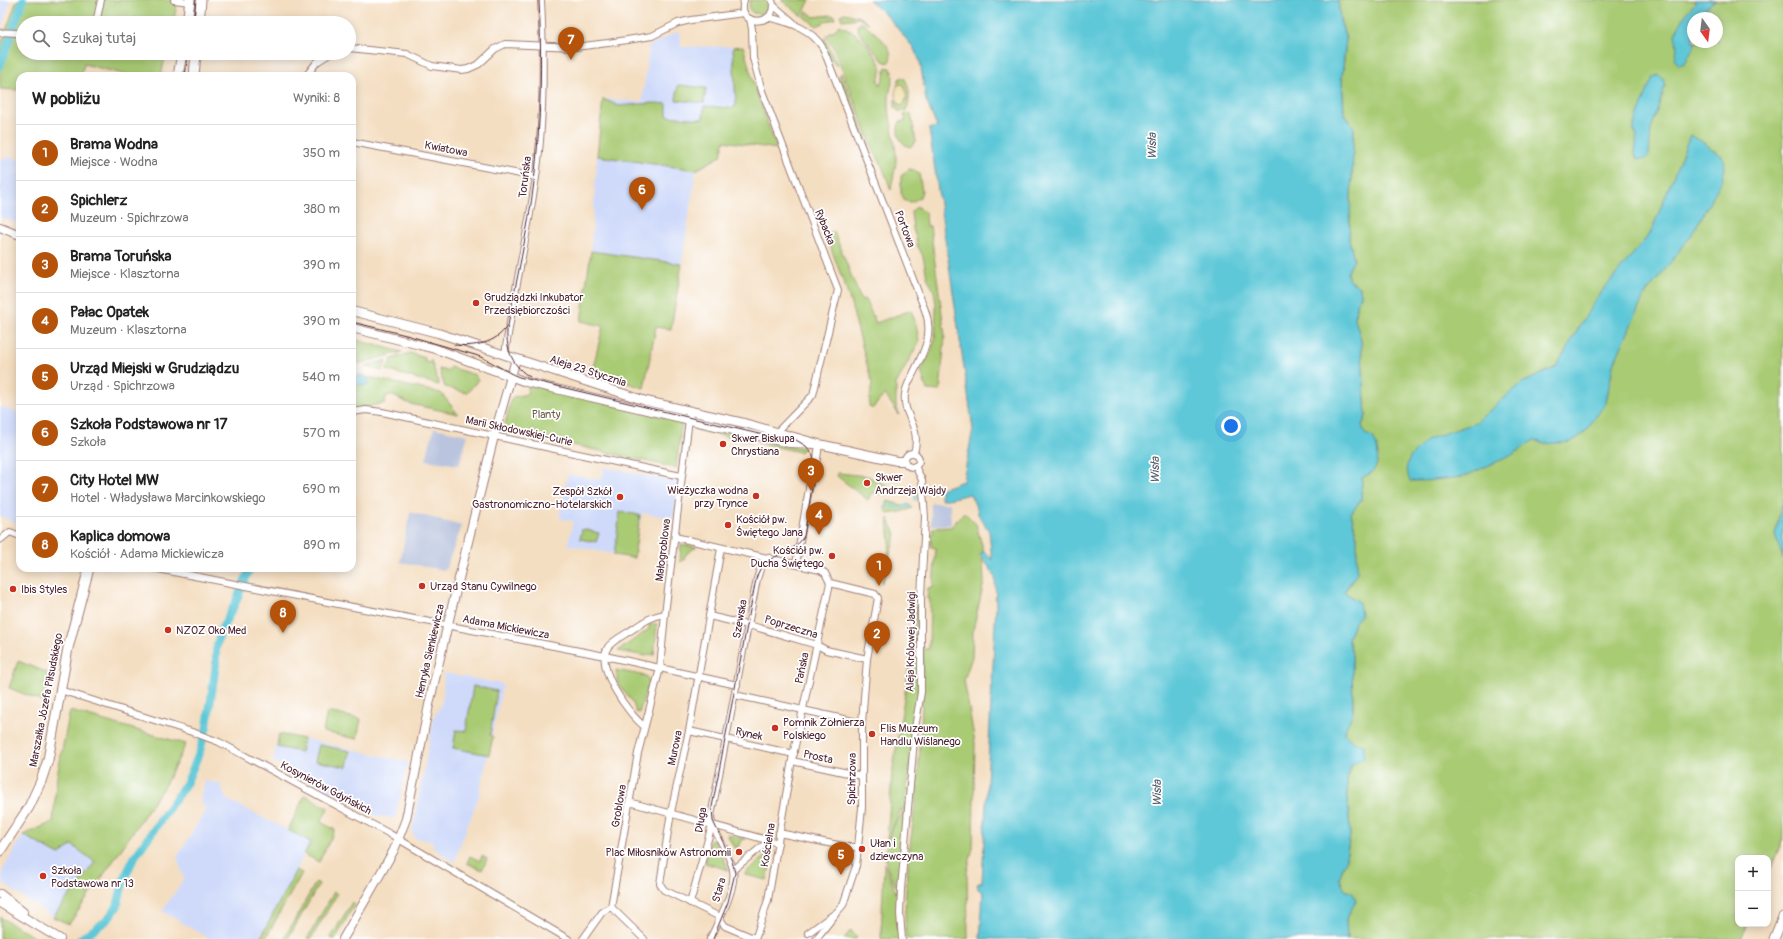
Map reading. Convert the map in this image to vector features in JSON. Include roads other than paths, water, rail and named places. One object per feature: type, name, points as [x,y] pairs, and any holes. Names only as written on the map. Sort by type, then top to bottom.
[{"type":"main road","points":[[200,16],[202,0]]},
{"type":"main road","points":[[188,16],[190,1]]},
{"type":"main road","points":[[179,72],[181,60]]},
{"type":"main road","points":[[194,72],[195,60]]},
{"type":"main road","name":"Marszałka Józefa Piłsudskiego","points":[[0,851],[28,807],[41,781],[53,736],[68,648],[88,572]]},
{"type":"main road","points":[[1774,939],[1783,917]]},
{"type":"street","points":[[98,16],[101,0]]},
{"type":"street","points":[[174,0],[190,1]]},
{"type":"street","name":"Toruńska","points":[[505,354],[536,177],[544,44],[541,0]]},
{"type":"street","points":[[744,0],[742,6],[744,13],[750,19]]},
{"type":"street","points":[[767,18],[771,14],[772,3]]},
{"type":"street","name":"Portowa","points":[[772,3],[775,8],[813,36],[823,48],[928,316],[929,329],[926,348],[908,384],[905,395],[905,403],[915,429],[916,436],[914,453]]},
{"type":"street","points":[[356,49],[412,56],[432,66],[462,70],[479,64],[495,49],[505,44],[544,44],[575,47],[642,39],[659,33],[678,23],[744,13]]},
{"type":"street","name":"Portowa","points":[[750,19],[760,21],[767,18],[772,18],[797,25]]},
{"type":"street","name":"Rybacka","points":[[750,19],[752,29],[753,58],[762,91],[838,290],[813,395],[778,431]]},
{"type":"street","points":[[3,32],[16,34]]},
{"type":"street","points":[[309,72],[320,60]]},
{"type":"street","name":"Kwiatowa","points":[[356,143],[536,177]]},
{"type":"street","points":[[0,227],[16,233]]},
{"type":"street","name":"Aleja 23 Stycznia","points":[[356,312],[438,333],[505,354],[614,392],[778,431],[820,444],[897,461],[904,461]]},
{"type":"street","name":"Aleja 23 Stycznia","points":[[356,329],[436,350],[510,377],[789,443],[820,444]]},
{"type":"street","name":"Henryka Sienkiewicza","points":[[343,939],[399,839],[406,819],[430,700],[447,626],[494,436],[516,359]]},
{"type":"street","name":"Marii Skłodowskiej-Curie","points":[[356,411],[366,410],[382,412],[681,476]]},
{"type":"street","name":"Małogroblowa","points":[[660,668],[665,614],[676,537],[681,476],[690,411]]},
{"type":"street","points":[[796,564],[810,480],[820,444]]},
{"type":"street","points":[[914,453],[919,458],[918,463],[915,466],[908,467],[904,461],[906,455],[914,453]]},
{"type":"street","name":"Aleja Królowej Jadwigi","points":[[902,939],[900,914],[901,889],[915,728],[921,692],[921,597],[925,534],[922,480],[915,466]]},
{"type":"street","points":[[0,540],[10,532],[16,534]]},
{"type":"street","points":[[676,537],[820,570],[825,573],[830,582]]},
{"type":"street","name":"Murowa","points":[[721,548],[688,731],[671,812],[660,884],[664,890],[720,918],[725,926],[751,937],[756,937]]},
{"type":"street","name":"Szewska","points":[[736,690],[760,568],[762,563],[769,558]]},
{"type":"street","name":"Adama Mickiewicza","points":[[178,572],[235,581],[248,586],[605,656],[698,676],[736,690]]},
{"type":"street","name":"Spichrzowa","points":[[808,933],[837,912],[847,896],[855,868],[862,808],[862,723],[867,659],[877,603],[875,594],[830,582]]},
{"type":"street","name":"Pańska","points":[[802,711],[830,582]]},
{"type":"street","points":[[644,726],[636,720],[614,689],[605,664],[605,656],[608,647],[650,617],[665,614]]},
{"type":"street","name":"Poprzeczna","points":[[709,616],[749,625],[817,645],[826,650],[867,659]]},
{"type":"street","name":"Groblowa","points":[[611,907],[644,726],[660,668]]},
{"type":"street","name":"Kosynierów Gdyńskich","points":[[60,690],[209,738],[399,839],[568,939]]},
{"type":"street","points":[[736,690],[802,711],[862,723]]},
{"type":"street","name":"Rynek","points":[[736,690],[727,739],[794,754]]},
{"type":"street","points":[[794,754],[802,711]]},
{"type":"street","points":[[688,731],[727,739]]},
{"type":"street","name":"Długa","points":[[690,903],[712,825],[711,816],[727,739]]},
{"type":"street","name":"Kościelna","points":[[756,937],[768,900],[794,754]]},
{"type":"street","name":"Prosta","points":[[792,762],[862,776]]},
{"type":"street","points":[[629,802],[671,812],[778,843]]},
{"type":"street","name":"Stara","points":[[710,939],[720,918],[732,885],[733,870],[712,825]]},
{"type":"street","points":[[780,833],[848,847],[858,847]]},
{"type":"street","points":[[733,870],[765,844],[766,840]]},
{"type":"street","points":[[0,894],[8,899],[32,921]]},
{"type":"street","points":[[0,903],[60,939]]},
{"type":"street","points":[[583,939],[603,911],[611,907],[644,939]]},
{"type":"street","points":[[816,939],[837,912]]},
{"type":"water","name":"Wisła","points":[[869,0],[1338,0],[1340,20],[1346,39],[1342,78],[1344,113],[1354,128],[1349,240],[1354,259],[1347,274],[1349,280],[1360,287],[1361,296],[1356,304],[1355,319],[1361,340],[1366,416],[1362,425],[1365,434],[1373,437],[1378,454],[1376,467],[1373,471],[1362,478],[1361,500],[1351,513],[1357,538],[1357,573],[1344,592],[1359,602],[1361,615],[1355,622],[1348,638],[1352,655],[1353,712],[1344,733],[1353,742],[1364,745],[1364,758],[1352,764],[1347,779],[1350,836],[1345,863],[1339,878],[1346,891],[1352,892],[1356,900],[1346,920],[1347,939],[980,939],[983,892],[978,889],[977,884],[982,882],[996,605],[995,576],[980,554],[984,551],[992,560],[989,531],[978,514],[970,494],[941,499],[941,489],[963,481],[973,429],[929,129],[937,127],[926,100],[920,61],[913,47],[888,17]]},
{"type":"water","points":[[1695,0],[1715,0],[1702,12],[1687,12],[1695,3]]},
{"type":"water","points":[[1687,12],[1687,48],[1693,48],[1685,63],[1679,65],[1675,60],[1677,48],[1675,34]]},
{"type":"water","points":[[1659,75],[1663,79],[1665,86],[1651,129],[1649,155],[1644,160],[1637,159],[1635,154],[1637,135],[1634,131],[1634,125],[1653,77]]},
{"type":"water","points":[[1690,135],[1722,156],[1725,168],[1722,180],[1691,236],[1644,296],[1613,366],[1606,403],[1583,434],[1571,442],[1544,444],[1534,440],[1512,455],[1463,477],[1410,481],[1406,469],[1410,457],[1428,439],[1475,423],[1522,383],[1556,367],[1595,300],[1651,232]]},
{"type":"water","points":[[363,375],[367,377],[369,385],[356,385],[356,376]]},
{"type":"water","points":[[1783,498],[1783,559],[1775,534]]},
{"type":"waterway","points":[[17,16],[23,0]]},
{"type":"waterway","points":[[0,66],[16,20]]},
{"type":"waterway","points":[[908,487],[921,490]]},
{"type":"waterway","points":[[915,500],[917,490]]},
{"type":"waterway","points":[[925,491],[941,490]]},
{"type":"waterway","points":[[886,505],[901,508],[910,505]]},
{"type":"waterway","points":[[80,939],[106,921],[117,907],[124,879],[134,858],[187,782],[200,751],[207,726],[216,664],[216,650],[220,632],[235,604],[248,572]]},
{"type":"tram line","points":[[194,16],[196,0]]},
{"type":"tram line","points":[[530,377],[515,363],[509,351],[507,331],[529,219],[534,182],[540,91],[539,0]]},
{"type":"tram line","points":[[186,72],[187,60]]},
{"type":"tram line","points":[[356,323],[406,335],[475,355],[519,377],[759,434],[796,440],[806,446],[813,455],[815,469],[804,536],[792,549],[765,563],[756,579],[712,807],[713,821],[732,861],[735,873],[728,902],[713,939]]},
{"type":"tram line","points":[[454,345],[477,345],[484,343],[497,337],[507,326]]},
{"type":"place","name":"City Hotel MW","points":[[571,60]]},
{"type":"place","name":"Szkoła Podstawowa nr 17","points":[[642,210]]},
{"type":"place","name":"Grudziądzki Inkubator Przedsiębiorczości","points":[[476,303]]},
{"type":"place","name":"Skwer Biskupa Chrystiana","points":[[723,444]]},
{"type":"place","name":"Skwer Andrzeja Wajdy","points":[[867,483]]},
{"type":"place","name":"Brama Toruńska","points":[[811,491]]},
{"type":"place","name":"Wieżyczka wodna przy Trynce","points":[[756,496]]},
{"type":"place","name":"Zespół Szkół Gastronomiczno-Hotelarskich","points":[[620,497]]},
{"type":"place","name":"Kościół pw. Świętego Jana","points":[[728,525]]},
{"type":"place","name":"Pałac Opatek","points":[[819,535]]},
{"type":"place","name":"Kościół pw. Ducha Świętego","points":[[832,556]]},
{"type":"place","name":"Urząd Stanu Cywilnego","points":[[422,586]]},
{"type":"place","name":"Brama Wodna","points":[[879,586]]},
{"type":"place","name":"Ibis Styles","points":[[13,589]]},
{"type":"place","name":"NZOZ Oko Med","points":[[168,630]]},
{"type":"place","name":"Kaplica domowa","points":[[283,633]]},
{"type":"place","name":"Spichlerz","points":[[877,654]]},
{"type":"place","name":"Pomnik Żołnierza Polskiego","points":[[775,728]]},
{"type":"place","name":"Flis Muzeum Handlu Wiślanego","points":[[872,734]]},
{"type":"place","name":"Ułan i dziewczyna","points":[[862,849]]},
{"type":"place","name":"Plac Miłosników Astronomii","points":[[739,852]]},
{"type":"place","name":"Urząd Miejski w Grudziądzu","points":[[841,875]]},
{"type":"place","name":"Szkoła Podstawowa nr 13","points":[[43,876]]},
{"type":"park label","name":"Planty","points":[[546,414]]}]
